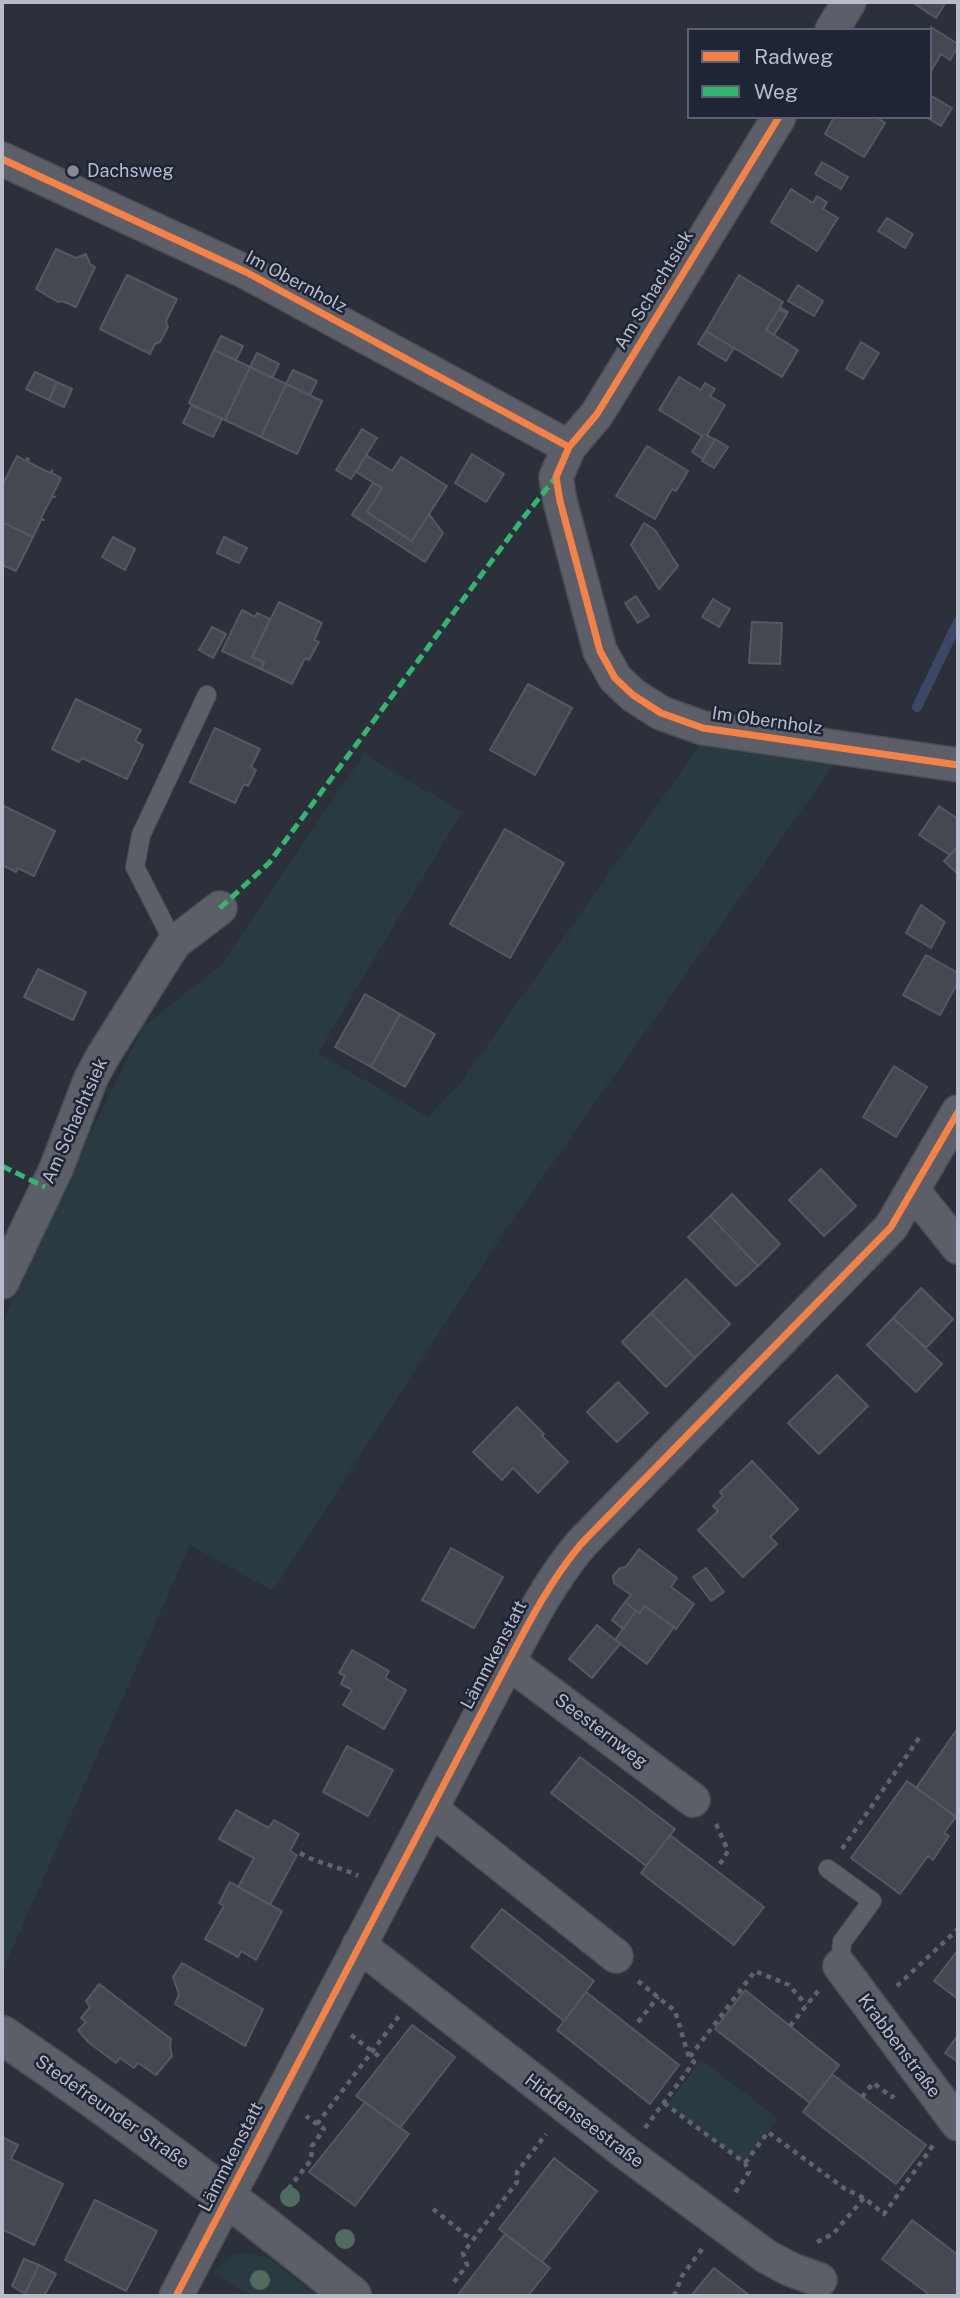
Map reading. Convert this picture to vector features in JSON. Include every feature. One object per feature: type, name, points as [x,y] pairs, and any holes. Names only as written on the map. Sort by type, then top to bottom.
[{"type":"street","points":[[833,28],[849,2]]},
{"type":"street","name":"Am Schachtsiek","points":[[556,477],[569,447],[597,414],[778,119]]},
{"type":"street","name":"Im Obernholz","points":[[2,159],[246,272],[569,447]]},
{"type":"street","name":"Im Obernholz","points":[[556,477],[600,651],[615,678],[633,695],[661,713],[703,728],[958,765]]},
{"type":"street","name":"Am Schachtsiek","points":[[2,1282],[56,1168],[91,1078],[174,943],[220,908]]},
{"type":"street","name":"Lämmkenstatt","points":[[176,2296],[544,1594],[581,1544],[891,1227],[914,1192],[958,1112]]},
{"type":"street","points":[[914,1192],[958,1247]]},
{"type":"street","name":"Seesternweg","points":[[508,1662],[693,1800]]},
{"type":"street","points":[[431,1809],[616,1956]]},
{"type":"street","name":"Hiddenseestraße","points":[[359,1945],[566,2108],[767,2257],[820,2280]]},
{"type":"street","name":"Krabbenstraße","points":[[840,1966],[956,2121]]},
{"type":"street","name":"Stedefreunder Straße","points":[[2,2035],[116,2113],[229,2197],[352,2296]]},
{"type":"lane","points":[[174,943],[135,866],[141,835],[207,695]]},
{"type":"lane","points":[[828,1869],[872,1900],[842,1942],[840,1966]]},
{"type":"path","points":[[828,1869],[921,1735]]},
{"type":"path","points":[[693,1800],[695,1805],[713,1819],[728,1851],[720,1864]]},
{"type":"path","points":[[300,1853],[346,1870],[387,1891]]},
{"type":"path","points":[[877,2016],[895,1988],[958,1930]]},
{"type":"path","points":[[616,1956],[624,1970],[675,2011],[689,2058],[694,2062],[626,2153]]},
{"type":"path","points":[[790,2026],[840,1966]]},
{"type":"path","points":[[689,2058],[755,1971],[789,1985],[806,2005]]},
{"type":"path","points":[[317,2124],[418,1991]]},
{"type":"path","points":[[638,2022],[658,1997]]},
{"type":"path","points":[[262,2223],[311,2160],[312,2146],[324,2129],[280,2097]]},
{"type":"path","points":[[664,2103],[745,2163],[749,2172],[682,2276],[674,2296]]},
{"type":"path","points":[[454,2282],[467,2265],[463,2253],[517,2182],[517,2172],[566,2108]]},
{"type":"path","points":[[745,2163],[768,2132],[884,2214],[956,2121]]},
{"type":"path","points":[[767,2257],[811,2245],[833,2234],[864,2198]]},
{"type":"path","points":[[433,2209],[472,2240]]},
{"type":"shaded area","points":[[704,739],[835,763],[504,1232],[273,1591],[190,1545],[2,1972],[2,1325],[54,1207],[142,1028],[220,966],[364,754],[462,812],[318,1053],[428,1117],[462,1081]]},
{"type":"shaded area","points":[[701,2060],[778,2118],[745,2163],[667,2105]]},
{"type":"shaded area","points":[[248,2253],[270,2259],[318,2296],[252,2296],[213,2273],[233,2254]]},
{"type":"building","points":[[912,2],[946,2],[936,18]]},
{"type":"building","points":[[931,27],[958,44],[950,60],[941,54],[932,70],[932,28]]},
{"type":"building","points":[[932,96],[952,108],[941,126],[929,119],[932,119]]},
{"type":"building","points":[[833,119],[879,119],[885,123],[864,157],[825,134]]},
{"type":"building","points":[[822,162],[848,177],[841,189],[815,174]]},
{"type":"building","points":[[791,189],[813,203],[817,196],[827,202],[823,209],[838,218],[817,251],[771,222]]},
{"type":"building","points":[[887,218],[913,234],[905,248],[878,231]]},
{"type":"building","points":[[56,249],[76,258],[86,254],[90,264],[95,267],[76,307],[58,302],[36,289]]},
{"type":"building","points":[[127,275],[177,299],[166,321],[168,327],[150,354],[100,329]]},
{"type":"building","points":[[739,275],[783,302],[780,307],[788,312],[779,309],[766,330],[798,350],[782,377],[706,331]]},
{"type":"building","points":[[798,285],[823,301],[814,316],[788,301]]},
{"type":"building","points":[[779,309],[787,314],[774,335],[766,330]]},
{"type":"building","points":[[706,331],[734,348],[726,361],[698,344]]},
{"type":"building","points":[[221,336],[243,346],[236,360],[214,350]]},
{"type":"building","points":[[861,342],[879,353],[863,379],[846,369]]},
{"type":"building","points":[[214,350],[250,367],[225,420],[189,403]]},
{"type":"building","points":[[257,353],[279,364],[272,378],[250,367]]},
{"type":"building","points":[[250,367],[286,384],[261,437],[225,420]]},
{"type":"building","points":[[293,370],[317,381],[310,395],[286,384]]},
{"type":"building","points":[[35,372],[57,382],[49,400],[26,389]]},
{"type":"building","points":[[679,377],[701,390],[705,383],[715,389],[710,396],[725,405],[707,435],[715,440],[703,459],[692,452],[702,436],[659,410]]},
{"type":"building","points":[[57,382],[72,389],[64,407],[49,400]]},
{"type":"building","points":[[286,384],[322,401],[297,454],[261,437]]},
{"type":"building","points":[[192,405],[222,419],[213,437],[183,423]]},
{"type":"building","points":[[362,429],[377,438],[351,479],[336,470]]},
{"type":"building","points":[[715,439],[728,447],[714,468],[702,461]]},
{"type":"building","points":[[647,446],[688,471],[676,491],[672,489],[655,519],[616,496]]},
{"type":"building","points":[[472,454],[504,474],[486,502],[455,483]]},
{"type":"building","points":[[366,455],[392,471],[401,457],[447,486],[412,541],[367,512],[382,488],[356,472]]},
{"type":"building","points":[[17,456],[26,461],[29,459],[28,462],[50,473],[52,470],[52,473],[61,478],[52,496],[55,497],[52,497],[41,518],[44,520],[41,520],[33,537],[2,522],[2,481]]},
{"type":"building","points":[[373,483],[382,488],[367,512],[412,541],[429,514],[443,533],[425,562],[352,515]]},
{"type":"building","points":[[2,522],[33,537],[16,571],[2,565]]},
{"type":"building","points":[[644,523],[655,530],[678,566],[659,589],[631,545]]},
{"type":"building","points":[[113,537],[135,549],[125,570],[102,557]]},
{"type":"building","points":[[224,537],[247,548],[239,563],[217,553]]},
{"type":"building","points":[[636,596],[649,616],[638,623],[625,603]]},
{"type":"building","points":[[713,599],[730,609],[719,627],[702,617]]},
{"type":"building","points":[[279,602],[322,623],[314,640],[319,642],[309,660],[305,658],[292,684],[261,669],[264,662],[252,657]]},
{"type":"building","points":[[242,610],[255,617],[257,613],[270,619],[252,657],[264,662],[261,669],[222,651]]},
{"type":"building","points":[[752,622],[782,623],[780,664],[749,663]]},
{"type":"building","points":[[212,627],[226,634],[213,658],[199,650]]},
{"type":"building","points":[[528,684],[572,708],[535,775],[490,750]]},
{"type":"building","points":[[76,699],[141,730],[135,741],[143,745],[127,779],[82,758],[79,762],[52,749]]},
{"type":"building","points":[[215,728],[260,749],[251,767],[256,770],[248,786],[244,784],[235,803],[190,782]]},
{"type":"building","points":[[2,805],[55,831],[34,876],[18,868],[16,872],[2,865]]},
{"type":"building","points":[[939,806],[958,819],[958,846],[950,855],[919,835]]},
{"type":"building","points":[[505,829],[564,863],[510,958],[450,924]]},
{"type":"building","points":[[958,846],[958,874],[944,861]]},
{"type":"building","points":[[921,905],[945,922],[931,948],[906,933]]},
{"type":"building","points":[[926,955],[958,973],[958,982],[940,1015],[903,995]]},
{"type":"building","points":[[38,969],[86,992],[73,1020],[24,997]]},
{"type":"building","points":[[365,994],[400,1014],[371,1067],[335,1047]]},
{"type":"building","points":[[400,1014],[435,1034],[405,1087],[371,1067]]},
{"type":"building","points":[[894,1066],[927,1087],[896,1137],[863,1117]]},
{"type":"building","points":[[821,1169],[856,1206],[824,1236],[789,1200]]},
{"type":"building","points":[[732,1194],[780,1244],[758,1266],[710,1216]]},
{"type":"building","points":[[710,1216],[758,1266],[736,1286],[688,1237]]},
{"type":"building","points":[[686,1279],[730,1324],[695,1358],[651,1313]]},
{"type":"building","points":[[921,1288],[953,1319],[926,1348],[893,1318]]},
{"type":"building","points":[[651,1313],[695,1358],[666,1387],[622,1342]]},
{"type":"building","points":[[893,1318],[942,1364],[916,1392],[867,1345]]},
{"type":"building","points":[[837,1375],[868,1406],[819,1454],[788,1423]]},
{"type":"building","points":[[618,1382],[648,1413],[617,1442],[587,1412]]},
{"type":"building","points":[[517,1407],[568,1462],[538,1493],[513,1468],[502,1480],[473,1452]]},
{"type":"building","points":[[752,1461],[798,1509],[770,1537],[777,1544],[743,1577],[698,1530],[718,1511],[713,1506],[723,1496],[720,1492]]},
{"type":"building","points":[[451,1548],[503,1577],[474,1628],[422,1600]]},
{"type":"building","points":[[639,1549],[677,1578],[671,1587],[694,1604],[676,1629],[645,1606],[640,1613],[636,1611],[625,1602],[631,1595],[614,1583],[613,1576],[620,1568],[626,1567]]},
{"type":"building","points":[[706,1568],[724,1592],[711,1601],[693,1577]]},
{"type":"building","points":[[625,1602],[636,1611],[623,1629],[612,1620]]},
{"type":"building","points":[[645,1606],[674,1627],[647,1664],[615,1640],[636,1611],[640,1613]]},
{"type":"building","points":[[597,1625],[620,1644],[592,1678],[569,1659]]},
{"type":"building","points":[[352,1650],[389,1671],[385,1678],[406,1690],[384,1729],[343,1705],[352,1690],[341,1684],[345,1676],[339,1673]]},
{"type":"building","points":[[958,1728],[958,1818],[916,1788]]},
{"type":"building","points":[[347,1746],[393,1770],[368,1816],[323,1792]]},
{"type":"building","points":[[580,1757],[675,1829],[646,1866],[551,1793]]},
{"type":"building","points":[[907,1781],[956,1817],[944,1833],[949,1836],[933,1860],[928,1856],[900,1894],[851,1858]]},
{"type":"building","points":[[236,1810],[269,1828],[274,1820],[299,1834],[290,1851],[297,1855],[270,1905],[238,1887],[254,1858],[219,1839]]},
{"type":"building","points":[[670,1835],[764,1907],[734,1945],[641,1873]]},
{"type":"building","points":[[230,1882],[282,1911],[256,1960],[241,1951],[238,1957],[205,1939],[224,1906],[219,1903]]},
{"type":"building","points":[[502,1909],[594,1981],[564,2021],[471,1947]]},
{"type":"building","points":[[958,1950],[958,1999],[934,1981]]},
{"type":"building","points":[[182,1963],[263,2009],[245,2046],[175,2004],[179,1994],[173,1977]]},
{"type":"building","points":[[99,1984],[171,2039],[172,2056],[156,2075],[138,2063],[134,2068],[120,2058],[116,2063],[88,2042],[78,2030],[86,2022],[81,2018],[90,2007],[86,2001]]},
{"type":"building","points":[[745,1990],[839,2065],[810,2103],[715,2029]]},
{"type":"building","points":[[586,1992],[679,2065],[650,2104],[557,2030]]},
{"type":"building","points":[[412,2025],[455,2057],[400,2128],[356,2096]]},
{"type":"building","points":[[958,2035],[958,2062],[945,2053]]},
{"type":"building","points":[[832,2074],[926,2145],[896,2184],[803,2112]]},
{"type":"building","points":[[365,2102],[409,2134],[355,2206],[309,2172]]},
{"type":"building","points":[[2,2137],[18,2145],[11,2159],[63,2184],[34,2245],[2,2229]]},
{"type":"building","points":[[554,2158],[597,2191],[542,2262],[499,2229]]},
{"type":"building","points":[[95,2200],[157,2231],[126,2291],[65,2260]]},
{"type":"building","points":[[912,2220],[958,2255],[958,2296],[931,2296],[882,2259]]},
{"type":"building","points":[[505,2234],[550,2268],[528,2296],[457,2296]]},
{"type":"building","points":[[24,2259],[39,2265],[25,2294],[12,2286]]},
{"type":"building","points":[[39,2265],[56,2274],[44,2296],[29,2296],[25,2294]]},
{"type":"building","points":[[714,2268],[750,2296],[691,2296]]},
{"type":"waterway","points":[[917,707],[958,622]]},
{"type":"marked path","points":[[220,908],[269,863],[556,477]]},
{"type":"marked path","points":[[2,1166],[45,1187]]},
{"type":"cycle path","points":[[778,119],[597,414],[569,447],[556,477],[600,651],[615,678],[633,695],[661,713],[703,728],[958,765]]},
{"type":"cycle path","points":[[2,159],[246,272],[569,447]]},
{"type":"cycle path","points":[[176,2296],[516,1646],[551,1586],[581,1544],[891,1227],[958,1112]]},
{"type":"place","name":"Dachsweg","points":[[73,171]]}]
